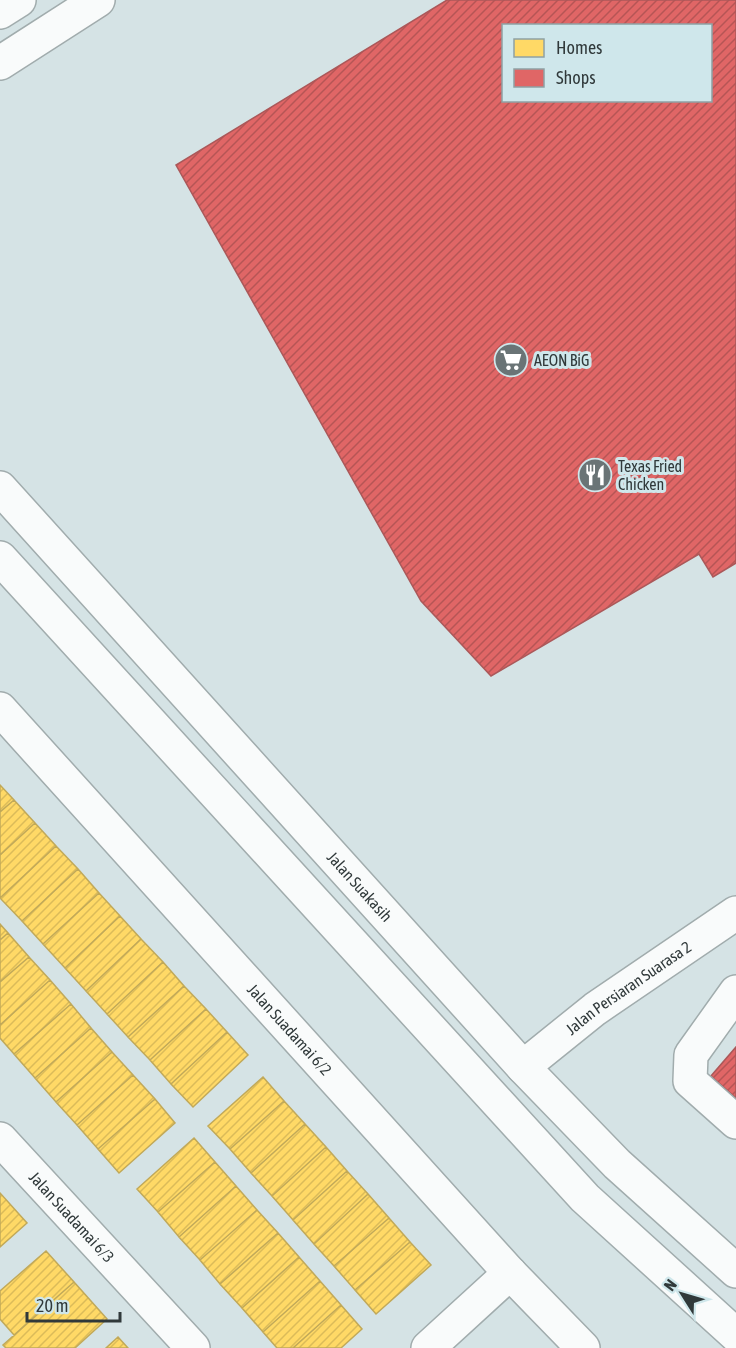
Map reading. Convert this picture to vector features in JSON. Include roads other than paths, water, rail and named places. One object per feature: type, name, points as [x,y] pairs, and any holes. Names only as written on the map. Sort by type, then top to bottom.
[{"type":"main road","points":[[0,12],[19,0]]},
{"type":"main road","points":[[5,64],[98,0]]},
{"type":"main road","name":"Jalan Suakasih","points":[[0,488],[523,1067],[617,1164],[736,1271]]},
{"type":"main road","points":[[0,558],[585,1198],[736,1335]]},
{"type":"main road","name":"Jalan Suadamai 6/2","points":[[0,709],[510,1273],[583,1348]]},
{"type":"main road","name":"Jalan Persiaran Suarasa 2","points":[[523,1067],[595,1010],[736,913]]},
{"type":"main road","points":[[736,992],[691,1055],[690,1081],[736,1122]]},
{"type":"main road","name":"Jalan Suadamai 6/3","points":[[0,1138],[193,1348]]},
{"type":"main road","points":[[428,1348],[510,1273]]},
{"type":"place","name":"AEON BiG","points":[[511,360]]},
{"type":"place","name":"Texas Fried Chicken","points":[[595,475]]}]
